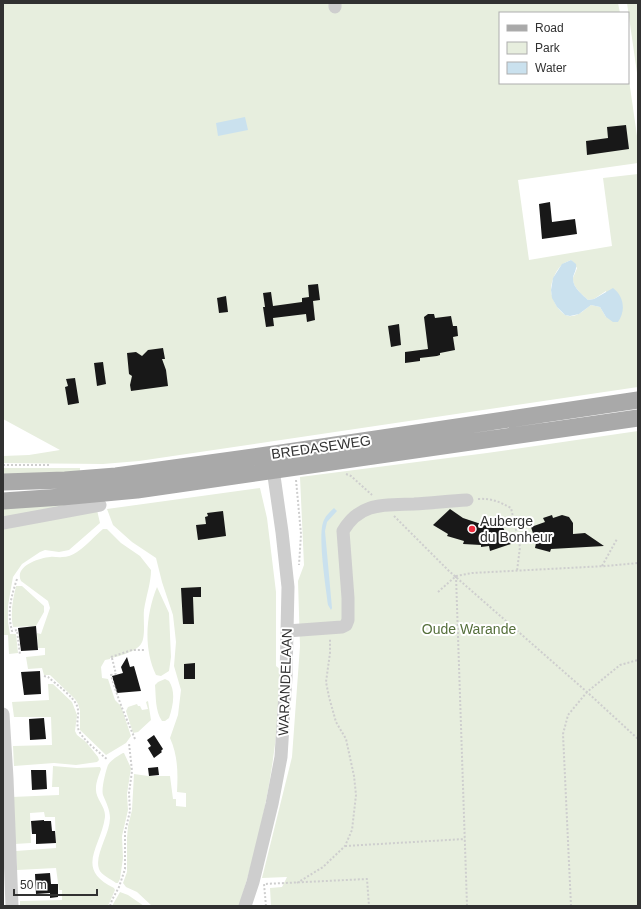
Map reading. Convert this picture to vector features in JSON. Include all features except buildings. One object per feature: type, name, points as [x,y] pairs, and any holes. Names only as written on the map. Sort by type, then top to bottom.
[{"type":"main road","name":"BREDASEWEG","points":[[3,501],[122,492],[272,463],[638,400]]},
{"type":"main road","points":[[609,404],[601,410],[598,415],[602,420],[610,422]]},
{"type":"main road","name":"BREDASEWEG","points":[[3,482],[65,480],[272,463],[638,418]]},
{"type":"street","name":"WARANDELAAN","points":[[245,906],[253,882],[272,804],[281,757],[286,677],[288,587],[272,463]]},
{"type":"street","points":[[287,631],[342,627],[346,625],[348,620],[348,598],[343,531],[348,522],[359,513],[382,504],[414,504],[467,500]]},
{"type":"street","points":[[3,523],[100,505]]},
{"type":"street","points":[[3,714],[12,906]]},
{"type":"path","points":[[296,480],[301,534],[298,567]]},
{"type":"path","points":[[357,482],[382,504],[449,571],[587,692],[638,739]]},
{"type":"path","points":[[467,500],[486,499],[499,502],[511,508],[520,547],[516,571]]},
{"type":"path","points":[[602,566],[617,539]]},
{"type":"path","points":[[438,592],[456,576],[472,573],[638,563]]},
{"type":"path","points":[[456,576],[467,906]]},
{"type":"path","points":[[17,579],[10,598],[10,623],[12,631],[17,630],[20,655]]},
{"type":"path","points":[[297,882],[322,867],[345,846],[352,830],[356,795],[354,776],[346,739],[336,722],[326,682],[330,653],[330,628]]},
{"type":"path","points":[[135,740],[111,675],[116,674],[112,658],[132,650],[145,650]]},
{"type":"path","points":[[571,906],[563,734],[568,715],[587,692],[620,665],[638,660]]},
{"type":"path","points":[[44,676],[48,677],[77,705],[79,715],[77,727],[80,733],[108,760]]},
{"type":"path","points":[[110,906],[119,887],[125,869],[125,832],[130,811],[129,793],[132,771],[129,743]]},
{"type":"path","points":[[345,846],[465,839]]},
{"type":"path","points":[[266,906],[264,884],[367,879],[369,906]]},
{"type":"green space","points":[[3,3],[618,3],[620,12],[499,12],[499,84],[629,84],[629,80],[638,143],[638,163],[518,180],[529,260],[612,246],[603,178],[638,174],[638,387],[139,461],[103,464],[3,463],[3,456],[29,455],[60,450],[3,419]],"holes":[[[571,260],[577,268],[573,278],[574,285],[588,300],[594,299],[606,291],[606,317],[600,307],[591,305],[580,313],[572,316],[564,314],[557,307],[551,293],[552,282],[559,268]]]},
{"type":"green space","points":[[627,3],[638,3],[638,80],[629,12]]},
{"type":"green space","name":"Oude Warande","points":[[638,431],[638,906],[271,906],[270,888],[282,887],[287,877],[262,878],[292,757],[300,646],[298,581],[304,565],[300,477],[487,453]]},
{"type":"green space","points":[[3,468],[80,468],[80,473],[3,476]]},
{"type":"green space","points":[[260,488],[267,518],[276,592],[276,666],[281,670],[277,730],[273,760],[256,847],[239,906],[152,906],[137,892],[126,887],[123,883],[127,872],[127,838],[132,810],[134,774],[148,776],[170,776],[173,799],[176,799],[176,806],[186,807],[186,793],[177,792],[177,765],[175,751],[170,738],[178,715],[181,690],[174,666],[176,642],[173,615],[156,558],[132,542],[113,525],[107,509]]},
{"type":"green space","points":[[98,501],[3,518],[3,507]]},
{"type":"green space","points":[[97,510],[100,523],[69,550],[59,552],[45,550],[40,552],[22,564],[13,577],[8,606],[8,622],[10,634],[16,634],[18,653],[9,654],[8,635],[3,635],[3,527]]},
{"type":"green space","points":[[103,529],[107,529],[121,543],[140,556],[151,570],[144,610],[143,641],[139,647],[132,651],[105,660],[101,667],[102,678],[108,679],[115,700],[121,706],[131,736],[126,743],[106,755],[80,730],[80,711],[75,699],[50,675],[44,675],[42,668],[28,669],[26,657],[45,655],[45,648],[38,648],[37,633],[41,634],[50,608],[48,601],[21,581],[20,576],[24,567],[34,561],[72,555],[83,548]]},
{"type":"green space","points":[[16,586],[22,586],[44,606],[44,612],[36,626],[13,627],[12,611]]},
{"type":"green space","points":[[157,587],[169,613],[171,657],[169,671],[161,676],[156,675],[152,665],[148,642],[148,620],[153,597]]},
{"type":"green space","points":[[165,679],[169,681],[173,690],[173,699],[169,718],[162,721],[157,708],[155,685]]},
{"type":"green space","points":[[48,684],[53,684],[72,702],[77,715],[75,731],[98,757],[99,760],[97,762],[76,765],[54,763],[14,766],[13,746],[52,745],[51,717],[14,717],[12,702],[49,700]]},
{"type":"green space","points":[[148,701],[151,720],[138,732],[133,733],[126,711],[128,707],[137,704],[142,710],[148,709],[146,702]]},
{"type":"green space","points":[[123,753],[131,768],[127,794],[128,810],[122,836],[123,858],[120,879],[118,883],[116,883],[102,873],[99,869],[98,863],[100,851],[108,831],[110,818],[109,809],[103,795],[105,775],[109,763]]},
{"type":"green space","points":[[53,766],[77,768],[100,767],[101,769],[96,783],[96,792],[104,809],[105,817],[103,828],[93,857],[93,865],[95,873],[102,881],[115,890],[108,906],[20,906],[20,901],[62,900],[62,890],[59,890],[56,868],[17,870],[16,851],[56,848],[55,817],[45,817],[44,812],[30,813],[31,843],[14,844],[12,797],[59,795],[59,787],[52,787]]},
{"type":"green space","points":[[120,892],[128,895],[144,906],[112,906]]},
{"type":"water","points":[[245,117],[248,130],[218,136],[216,123]]},
{"type":"water","points":[[571,260],[576,264],[573,282],[588,300],[594,299],[613,288],[617,291],[623,304],[621,318],[618,322],[613,322],[606,317],[600,307],[591,305],[579,314],[570,316],[565,315],[557,307],[552,298],[551,290],[553,278],[562,264]]},
{"type":"water","points":[[334,508],[337,511],[327,522],[325,531],[331,610],[328,605],[321,536],[324,520]]},
{"type":"place","name":"Auberge du Bonheur","points":[[472,529]]}]
